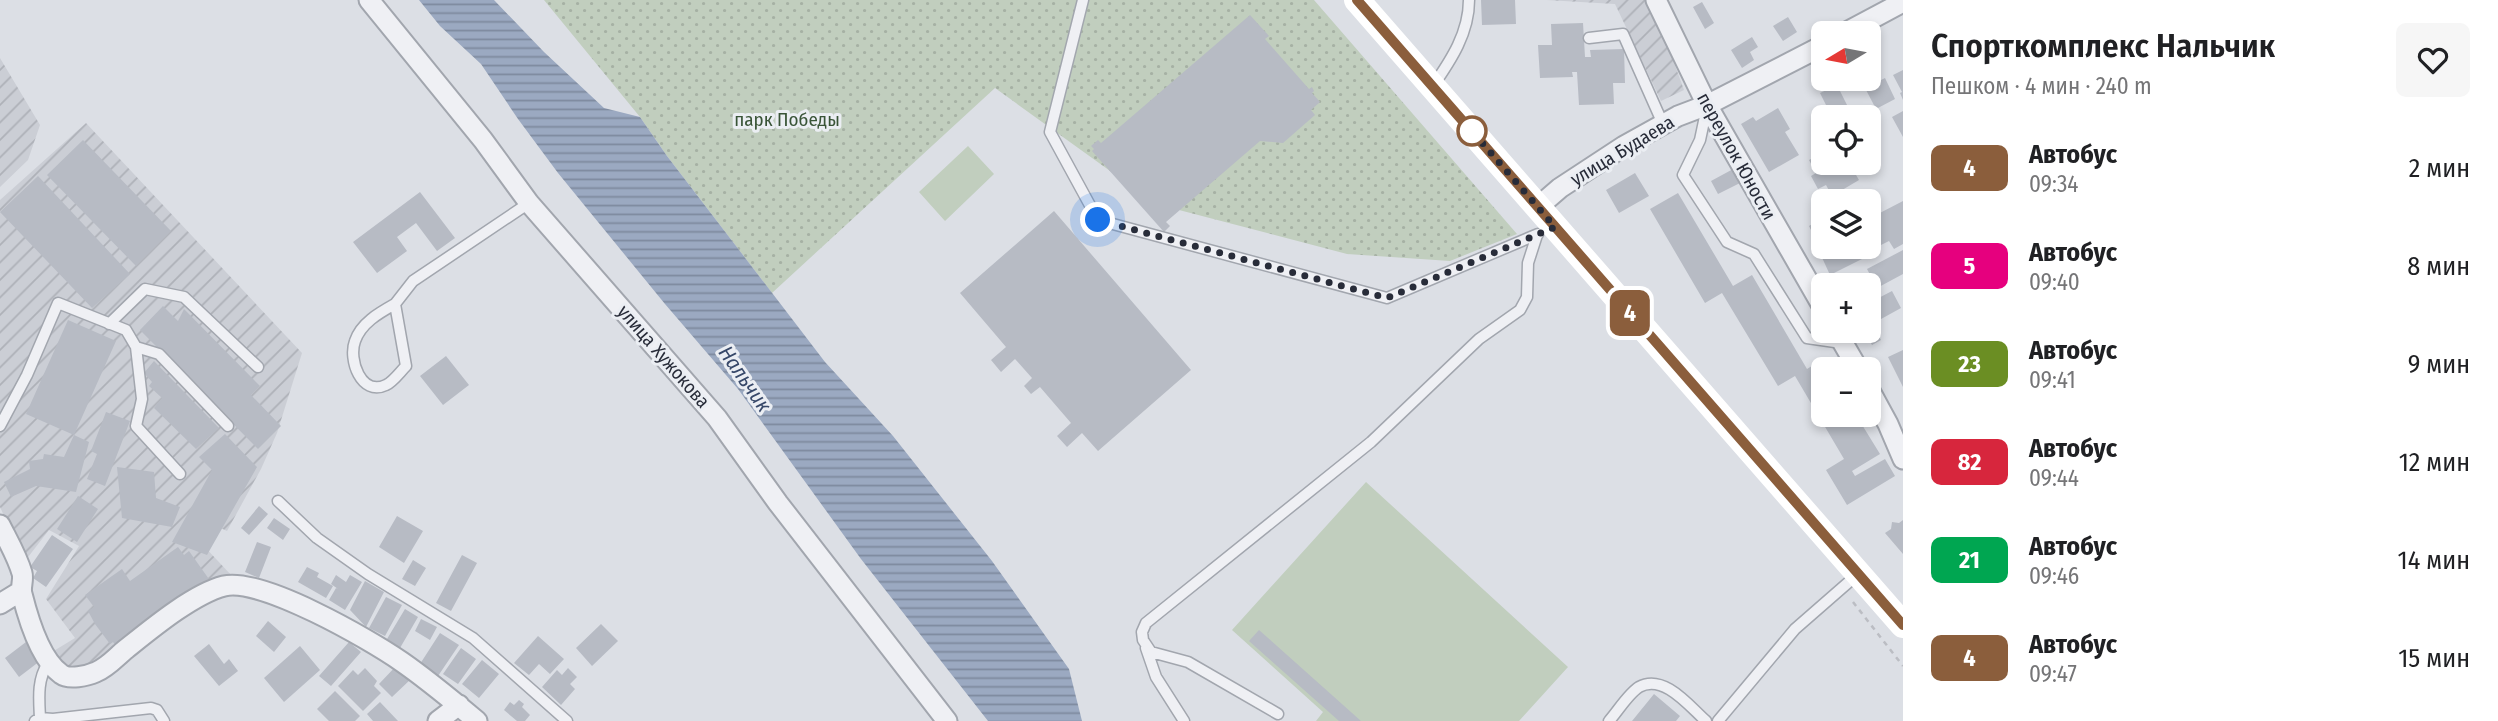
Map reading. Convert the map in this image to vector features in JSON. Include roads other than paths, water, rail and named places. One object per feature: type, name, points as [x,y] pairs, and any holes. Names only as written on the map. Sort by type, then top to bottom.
[{"type":"main road","points":[[1357,0],[1433,86],[1543,223],[1850,581],[1903,625]]},
{"type":"street","name":"улица Хужокова","points":[[369,0],[484,140],[529,203],[717,418],[778,503],[947,721]]},
{"type":"street","name":"переулок Юности","points":[[1656,0],[1707,105],[1811,286]]},
{"type":"street","points":[[1867,21],[1903,2]]},
{"type":"street","name":"улица Будаева","points":[[1543,223],[1560,188],[1624,146],[1811,52]]},
{"type":"street","points":[[1881,411],[1903,459]]},
{"type":"street","points":[[0,525],[23,577],[21,591],[35,635],[48,663],[63,676],[70,678],[96,672],[172,614],[209,592],[233,584],[260,589],[357,636],[402,662],[477,721]]},
{"type":"street","points":[[0,604],[21,591]]},
{"type":"street","points":[[438,721],[459,705]]},
{"type":"lane","points":[[1083,0],[1050,132],[1098,220],[1387,298],[1543,223]]},
{"type":"lane","points":[[1433,86],[1457,51],[1469,11],[1469,0]]},
{"type":"lane","points":[[1589,37],[1623,34],[1663,124]]},
{"type":"lane","points":[[1707,105],[1700,140],[1683,175],[1727,242],[1754,254],[1807,338],[1811,338]]},
{"type":"lane","points":[[395,304],[406,366],[387,385],[376,387],[363,382],[352,356],[354,342],[371,318],[395,304],[413,281],[529,203]]},
{"type":"lane","points":[[1184,721],[1156,677],[1142,632],[1146,623],[1371,442],[1479,339],[1520,310],[1527,297],[1528,263],[1543,223]]},
{"type":"lane","points":[[109,324],[145,289],[184,297],[258,367]]},
{"type":"lane","points":[[0,426],[27,375],[58,303],[126,330],[136,347],[142,398],[136,426],[180,474]]},
{"type":"lane","points":[[136,347],[159,354],[228,426]]},
{"type":"lane","points":[[278,500],[317,538],[368,574],[473,638],[567,721]]},
{"type":"lane","points":[[1718,721],[1795,629],[1850,581]]},
{"type":"lane","points":[[1146,648],[1157,655],[1168,655],[1188,662],[1278,714]]},
{"type":"lane","points":[[48,663],[38,691],[37,719],[151,708],[158,710],[163,721]]},
{"type":"lane","points":[[1609,721],[1639,687],[1657,684],[1669,688],[1706,721]]},
{"type":"water","name":"Нальчик","points":[[419,0],[494,0],[604,108],[640,117],[825,362],[893,436],[992,561],[1069,669],[1082,721],[988,721],[861,559],[738,389],[558,173],[481,64],[440,26]]},
{"type":"park label","name":"парк Победы","points":[[787,119]]}]
